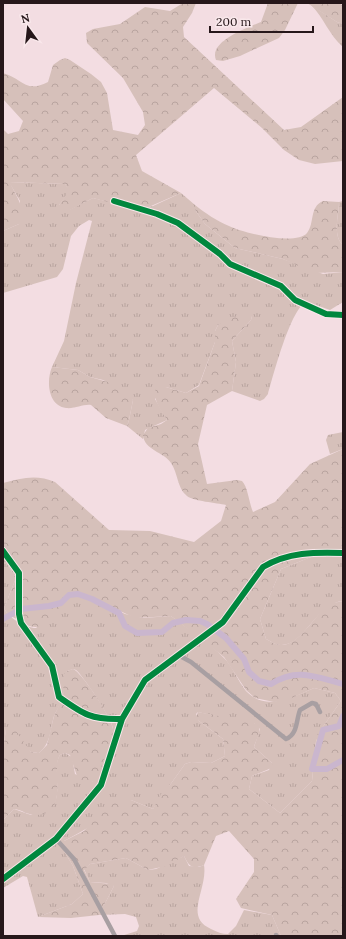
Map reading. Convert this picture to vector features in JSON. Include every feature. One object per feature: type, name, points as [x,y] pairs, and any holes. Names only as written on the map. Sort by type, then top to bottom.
[{"type":"street","points":[[114,201],[157,214],[178,223],[220,254],[230,264],[281,286],[295,300],[326,314],[343,315]]},
{"type":"street","points":[[3,550],[19,573],[19,614],[22,623],[52,666],[59,696],[88,716],[100,719],[122,719]]},
{"type":"street","points":[[3,879],[56,839],[101,784],[122,719],[145,680],[180,656],[223,622],[231,608],[263,567],[272,561],[294,554],[312,552],[343,553]]},
{"type":"street","points":[[180,656],[191,662],[286,739],[293,734],[295,730],[300,710],[312,703],[316,704],[320,712]]},
{"type":"street","points":[[56,839],[74,859],[115,936]]},
{"type":"green space","points":[[183,3],[196,3],[192,13],[183,27],[184,37],[284,130],[301,127],[343,97],[343,161],[315,164],[299,160],[284,150],[262,128],[214,88],[136,155],[142,171],[181,193],[144,209],[126,207],[93,198],[70,210],[61,212],[59,205],[69,191],[65,184],[10,182],[20,203],[22,213],[19,224],[3,231],[3,129],[8,134],[19,131],[23,121],[3,99],[3,73],[29,86],[40,85],[48,82],[53,65],[65,58],[70,60],[101,82],[107,93],[113,130],[138,135],[145,125],[143,112],[123,78],[87,43],[86,33],[93,29],[120,24],[145,7],[170,11]]},
{"type":"green space","points":[[268,3],[298,3],[285,30],[279,38],[240,56],[223,61],[216,60],[215,53],[224,41],[240,31],[261,22]]},
{"type":"green space","points":[[307,3],[340,3],[343,6],[343,24],[337,22]]},
{"type":"green space","points":[[311,5],[337,22],[343,24],[343,47],[334,37],[320,15]]},
{"type":"green space","points":[[9,182],[65,184],[70,191],[59,205],[69,210],[93,198],[138,209],[153,206],[181,193],[195,205],[195,210],[205,224],[235,248],[283,259],[323,274],[343,272],[343,302],[330,310],[307,302],[301,306],[283,343],[268,394],[260,401],[232,391],[236,362],[232,341],[251,320],[252,316],[218,325],[215,331],[215,342],[199,385],[186,393],[166,387],[155,399],[167,420],[145,430],[143,439],[127,426],[133,400],[116,387],[103,380],[90,377],[78,370],[52,367],[64,341],[76,283],[92,221],[89,220],[79,226],[71,236],[63,269],[57,277],[3,293],[3,231],[19,224],[20,201]]},
{"type":"green space","points":[[323,201],[339,202],[337,231],[343,245],[343,272],[314,273],[283,259],[235,248],[205,224],[195,210],[195,205],[220,222],[246,232],[269,237],[292,238],[301,237],[307,233],[316,207]]},
{"type":"green space","points":[[343,201],[343,245],[338,236],[337,225],[339,202]]},
{"type":"green space","points":[[248,314],[252,316],[251,320],[232,341],[236,362],[232,391],[207,405],[198,444],[207,484],[237,480],[242,481],[246,487],[253,512],[275,502],[310,464],[343,449],[343,550],[326,551],[281,569],[260,619],[266,639],[279,645],[287,644],[294,641],[328,604],[343,601],[343,936],[281,936],[272,915],[241,908],[236,899],[254,872],[254,859],[229,831],[216,836],[204,865],[197,867],[189,865],[184,856],[166,866],[148,870],[126,858],[90,864],[84,870],[90,882],[112,884],[114,886],[99,915],[71,918],[38,917],[72,904],[83,894],[73,866],[62,846],[64,841],[84,831],[105,807],[118,801],[131,800],[153,809],[165,787],[170,785],[185,764],[191,762],[211,763],[225,756],[223,739],[199,721],[196,717],[198,712],[258,724],[259,733],[254,747],[272,763],[274,767],[252,776],[249,789],[280,813],[312,781],[317,735],[341,701],[335,693],[314,688],[285,701],[274,702],[255,698],[246,690],[224,657],[171,616],[135,618],[84,594],[69,597],[53,617],[41,626],[35,627],[27,625],[10,615],[4,608],[16,578],[7,564],[3,564],[3,483],[23,478],[35,477],[55,482],[109,530],[150,531],[194,542],[221,521],[226,505],[200,501],[187,496],[179,485],[171,463],[164,456],[150,448],[144,440],[143,435],[148,428],[161,424],[167,420],[156,400],[156,388],[166,387],[186,393],[199,386],[215,342],[215,331],[218,325],[226,319]]},
{"type":"green space","points":[[52,367],[78,370],[90,377],[108,382],[128,392],[133,400],[127,426],[106,418],[91,405],[66,408],[55,403],[49,386]]},
{"type":"green space","points":[[343,432],[343,449],[330,454],[326,440],[328,435]]},
{"type":"green space","points":[[343,550],[343,601],[325,609],[296,639],[288,644],[278,645],[266,639],[260,619],[281,569],[326,551]]},
{"type":"green space","points":[[3,564],[7,564],[16,578],[4,608],[13,619],[32,628],[36,628],[69,597],[84,594],[125,614],[143,618],[171,616],[218,652],[230,666],[246,691],[262,701],[280,701],[314,688],[335,693],[341,701],[322,728],[316,741],[312,781],[280,813],[249,789],[252,776],[269,770],[272,763],[254,747],[260,729],[254,723],[246,723],[198,712],[196,714],[199,721],[223,739],[225,756],[211,763],[191,762],[185,764],[163,792],[153,809],[131,800],[64,841],[64,851],[73,866],[83,894],[72,904],[38,917],[27,877],[23,876],[3,888],[3,820],[14,809],[31,815],[55,802],[57,796],[56,771],[60,755],[65,753],[72,757],[75,774],[92,782],[104,757],[113,729],[108,717],[91,689],[79,673],[72,669],[67,671],[61,704],[54,716],[50,736],[43,749],[39,753],[31,752],[6,729],[3,750]]},
{"type":"green space","points":[[73,669],[83,678],[112,724],[113,733],[99,772],[92,782],[79,782],[70,755],[65,753],[60,755],[57,771],[56,800],[53,808],[46,813],[35,815],[14,809],[3,820],[3,750],[6,729],[8,727],[13,727],[31,752],[39,753],[47,745],[54,716],[63,697],[64,674]]},
{"type":"green space","points":[[184,856],[189,866],[199,867],[204,865],[203,883],[198,902],[199,917],[203,924],[217,932],[228,934],[236,926],[244,910],[272,915],[281,936],[121,936],[137,931],[139,926],[136,917],[125,914],[99,915],[114,886],[106,883],[90,882],[84,869],[90,864],[126,858],[148,870],[156,869]]},
{"type":"waterway","points":[[3,619],[21,609],[61,603],[69,595],[78,594],[92,599],[119,613],[125,626],[137,633],[162,632],[173,623],[186,620],[200,621],[207,624],[226,638],[244,659],[249,672],[259,681],[271,684],[289,676],[307,675],[343,684]]},
{"type":"waterway","points":[[343,716],[339,726],[323,730],[312,769],[327,769],[343,760]]},
{"type":"cycle path","points":[[114,201],[157,214],[178,223],[220,254],[230,264],[281,286],[295,300],[326,314],[343,315]]},
{"type":"cycle path","points":[[3,551],[19,573],[19,614],[21,623],[52,666],[59,697],[88,715],[102,718],[122,719]]},
{"type":"cycle path","points":[[3,879],[56,839],[101,785],[122,719],[145,680],[223,622],[263,567],[282,558],[302,554],[343,553]]}]
